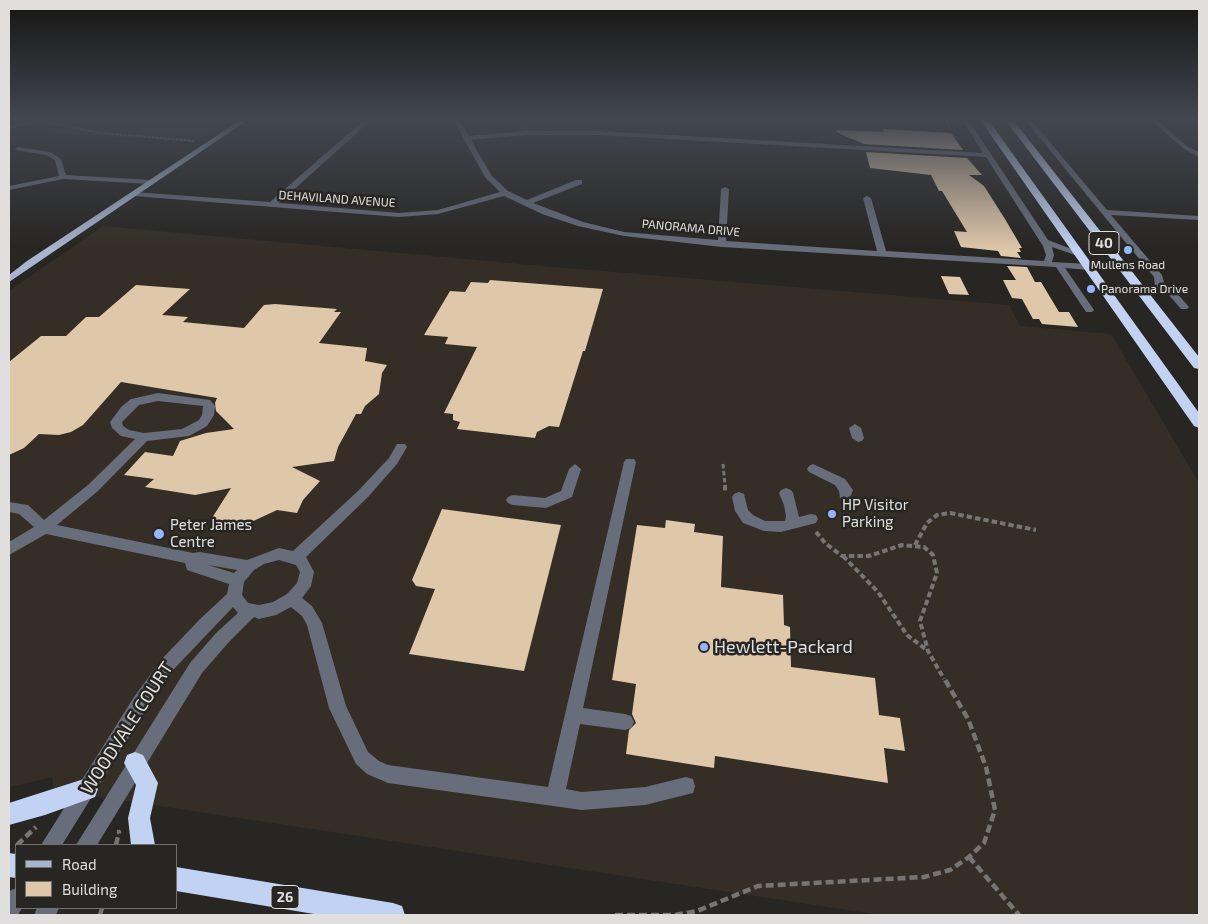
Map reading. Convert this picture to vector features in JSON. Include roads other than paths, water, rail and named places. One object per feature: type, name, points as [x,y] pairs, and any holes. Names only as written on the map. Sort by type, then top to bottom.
[{"type":"highway","name":"40","points":[[1015,164],[1199,423]]},
{"type":"highway","name":"40","points":[[1043,164],[1199,365]]},
{"type":"highway","points":[[135,763],[147,784],[139,818],[143,844]]},
{"type":"highway","points":[[9,814],[87,789]]},
{"type":"highway","name":"26","points":[[178,879],[393,915]]},
{"type":"main road","points":[[9,279],[179,164]]},
{"type":"main road","points":[[9,274],[30,263]]},
{"type":"street","points":[[60,164],[64,177]]},
{"type":"street","points":[[272,205],[318,164]]},
{"type":"street","name":"PANORAMA DRIVE","points":[[482,164],[489,177],[505,193],[525,204],[581,224],[624,234],[722,244],[1088,268]]},
{"type":"street","points":[[993,164],[1044,242],[1050,254],[1047,265]]},
{"type":"street","points":[[1065,164],[1159,277],[1160,288]]},
{"type":"street","points":[[9,188],[64,177],[151,182]]},
{"type":"street","points":[[525,204],[579,182]]},
{"type":"street","points":[[722,244],[725,188]]},
{"type":"street","name":"DEHAVILAND AVENUE","points":[[134,194],[380,214],[418,214],[457,208],[505,193]]},
{"type":"street","points":[[867,198],[883,255]]},
{"type":"street","points":[[1106,212],[1199,218]]},
{"type":"street","points":[[1044,242],[1078,253]]},
{"type":"street","points":[[1059,266],[1088,310]]},
{"type":"street","points":[[1144,294],[1160,288]]},
{"type":"street","points":[[1160,288],[1171,292],[1184,307]]},
{"type":"street","points":[[9,549],[44,528],[93,488],[144,437],[185,433],[203,423],[208,415],[209,406],[206,403],[158,397],[135,402],[126,409],[116,422],[118,428],[125,432],[144,437]]},
{"type":"street","points":[[296,557],[363,494],[393,461],[401,447]]},
{"type":"street","points":[[554,796],[574,715],[630,462]]},
{"type":"street","points":[[512,500],[546,503],[567,494],[575,469]]},
{"type":"street","points":[[813,469],[840,482],[846,490],[845,495]]},
{"type":"street","points":[[786,493],[792,510],[790,525]]},
{"type":"street","points":[[733,496],[748,519],[764,526],[790,525],[810,520]]},
{"type":"street","points":[[9,508],[23,509],[44,528],[193,559],[200,558],[250,566]]},
{"type":"street","points":[[274,555],[296,557],[305,566],[306,579],[304,586],[292,599],[276,608],[251,611],[238,604],[234,597],[237,580],[250,566],[274,555]]},
{"type":"street","points":[[193,559],[192,566],[237,580]]},
{"type":"street","name":"WOODVALE COURT","points":[[52,844],[140,703],[168,664],[205,624],[234,597]]},
{"type":"street","points":[[292,599],[308,611],[314,622],[338,708],[362,758],[373,768],[388,774],[582,801],[646,796],[686,786]]},
{"type":"street","name":"WOODVALE COURT","points":[[87,844],[135,763],[196,668],[222,638],[251,611]]},
{"type":"street","points":[[574,715],[626,722]]},
{"type":"place","name":"Mullens Road","points":[[1128,250]]},
{"type":"place","name":"Panorama Drive","points":[[1091,289]]},
{"type":"place","name":"HP Visitor Parking","points":[[832,514]]},
{"type":"place","name":"Peter James Centre","points":[[159,534]]},
{"type":"place","name":"Hewlett-Packard","points":[[704,647]]}]
